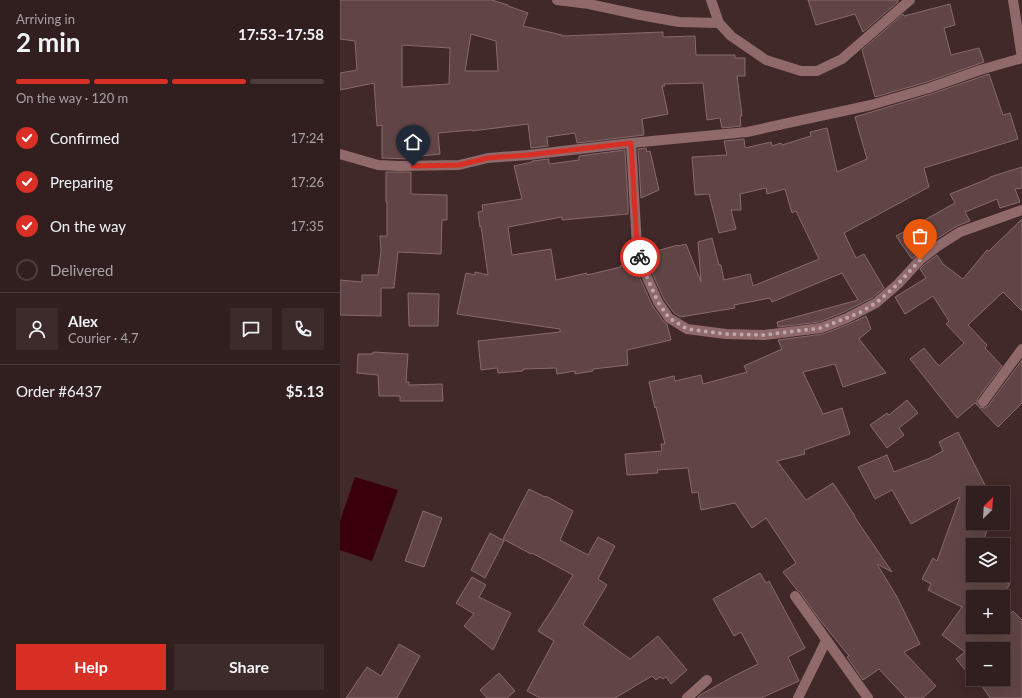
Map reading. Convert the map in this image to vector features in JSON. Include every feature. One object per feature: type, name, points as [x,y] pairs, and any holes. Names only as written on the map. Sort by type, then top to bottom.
[{"type":"street","points":[[557,0],[589,4],[679,22],[719,23]]},
{"type":"street","points":[[711,0],[719,23],[731,36],[766,60],[801,71],[817,71],[842,59],[910,0]]},
{"type":"street","points":[[340,154],[378,165],[459,165],[488,158],[747,132],[863,107],[929,88],[980,70],[1022,58],[1013,0]]},
{"type":"street","points":[[631,143],[637,246],[642,266],[658,302],[669,318],[687,329],[726,334],[764,335],[821,328],[853,316],[876,303],[898,284],[920,260],[960,232],[1022,210]]},
{"type":"street","points":[[983,402],[1022,349]]},
{"type":"street","points":[[795,596],[868,698]]},
{"type":"street","points":[[798,698],[826,641]]},
{"type":"street","points":[[687,698],[707,680]]},
{"type":"shaded area","points":[[355,477],[398,490],[372,561],[340,550],[340,521]]},
{"type":"building","points":[[340,0],[492,0],[528,13],[523,26],[562,36],[663,32],[663,37],[695,36],[696,55],[735,55],[735,58],[745,58],[745,76],[737,76],[742,116],[740,116],[741,126],[722,128],[720,118],[707,120],[703,83],[664,84],[665,86],[662,86],[668,114],[642,119],[644,135],[577,143],[575,133],[547,137],[548,146],[531,148],[528,124],[472,131],[438,133],[440,154],[411,157],[411,159],[382,158],[382,125],[377,126],[374,83],[340,90],[340,73],[357,70],[355,41],[340,39]],"holes":[[[471,34],[496,41],[498,71],[465,71]],[[402,45],[450,48],[449,84],[402,87]]]},
{"type":"building","points":[[808,0],[898,0],[898,2],[863,32],[855,14],[816,25]]},
{"type":"building","points":[[950,4],[955,25],[944,28],[951,55],[979,48],[984,62],[927,82],[875,97],[862,50],[903,14],[904,16]]},
{"type":"building","points":[[989,74],[1003,115],[1010,113],[1018,139],[924,168],[929,187],[844,233],[856,258],[864,254],[884,288],[872,298],[844,312],[819,322],[778,327],[777,322],[858,300],[842,273],[772,302],[770,298],[734,305],[735,308],[680,317],[674,313],[664,299],[648,264],[647,259],[654,257],[653,252],[686,244],[701,282],[698,242],[712,238],[719,265],[721,265],[724,280],[750,274],[753,286],[819,259],[796,211],[792,213],[785,189],[767,194],[766,188],[740,194],[741,210],[731,210],[736,229],[719,233],[709,194],[695,195],[692,157],[727,155],[724,141],[744,139],[745,148],[771,142],[772,146],[781,143],[782,145],[811,136],[810,132],[827,128],[837,172],[867,159],[855,117],[931,94]]},
{"type":"building","points":[[646,148],[647,152],[650,151],[659,190],[641,198],[638,149]]},
{"type":"building","points":[[625,150],[628,214],[562,220],[562,217],[508,227],[512,255],[551,249],[556,280],[587,273],[587,275],[621,267],[620,266],[634,262],[652,305],[667,324],[671,340],[627,350],[628,365],[593,369],[593,371],[575,374],[575,371],[557,374],[556,368],[523,369],[523,371],[498,373],[497,368],[481,370],[478,341],[560,332],[560,329],[457,314],[466,273],[475,275],[475,272],[488,275],[478,212],[483,211],[482,205],[522,199],[514,166],[532,161],[549,159],[549,164],[579,160],[579,156]]},
{"type":"building","points":[[1022,167],[1022,188],[1015,189],[1020,202],[1000,208],[997,199],[965,212],[970,221],[957,226],[930,243],[912,259],[896,236],[955,203],[950,194],[990,177]]},
{"type":"building","points":[[386,172],[411,172],[411,194],[447,195],[447,220],[442,220],[441,254],[398,252],[394,288],[381,288],[381,316],[340,315],[340,280],[362,282],[362,275],[378,275],[381,251],[380,236],[387,236]]},
{"type":"building","points":[[1022,219],[1022,311],[1003,292],[968,325],[987,345],[985,348],[1002,366],[978,398],[977,404],[979,407],[985,408],[988,406],[1022,360],[1022,403],[998,427],[975,403],[957,418],[910,359],[924,348],[939,366],[964,343],[946,324],[949,321],[933,296],[905,314],[895,297],[926,278],[920,269],[937,255],[943,264],[963,279],[987,250],[989,251]]},
{"type":"building","points":[[408,293],[439,294],[438,326],[409,326]]},
{"type":"building","points":[[866,316],[871,329],[859,339],[886,373],[843,387],[835,364],[803,372],[823,414],[842,408],[850,434],[804,450],[805,454],[777,461],[806,500],[833,483],[892,572],[877,564],[897,597],[920,644],[904,652],[936,686],[923,698],[906,698],[879,669],[863,680],[847,657],[849,656],[783,572],[796,563],[766,518],[752,528],[735,503],[701,510],[698,492],[692,493],[688,468],[657,470],[658,473],[627,475],[625,454],[662,451],[661,444],[665,444],[649,382],[674,376],[675,381],[701,375],[703,384],[747,372],[744,366],[782,349],[778,340],[823,334]]},
{"type":"building","points":[[373,352],[408,354],[406,382],[409,382],[409,385],[442,384],[443,401],[400,401],[400,396],[379,396],[378,375],[357,373],[358,354],[373,354]]},
{"type":"building","points":[[907,400],[918,413],[899,428],[904,435],[887,448],[870,425],[887,413],[889,415]]},
{"type":"building","points":[[958,432],[985,486],[966,486],[966,530],[987,530],[984,538],[966,538],[966,582],[1005,582],[1010,584],[1006,590],[966,590],[966,634],[1010,634],[1010,614],[1013,611],[1022,620],[1022,698],[990,698],[982,686],[1010,686],[1010,642],[966,642],[966,671],[956,659],[965,652],[942,635],[962,607],[928,590],[931,584],[922,579],[933,558],[937,561],[960,497],[911,524],[892,490],[875,499],[858,467],[887,455],[894,472],[930,458],[943,451],[939,442]]},
{"type":"building","points":[[529,489],[545,497],[546,496],[573,511],[560,540],[588,555],[598,537],[615,546],[598,579],[607,585],[583,625],[630,659],[658,636],[687,670],[671,684],[666,677],[663,679],[660,677],[656,680],[652,676],[615,698],[540,698],[527,691],[554,641],[538,631],[573,575],[503,539]]},
{"type":"building","points":[[423,511],[442,518],[424,567],[405,561]]},
{"type":"building","points":[[490,533],[504,541],[485,578],[471,570]]},
{"type":"building","points":[[760,573],[766,583],[769,581],[805,648],[788,657],[799,681],[761,698],[697,698],[734,676],[758,664],[741,632],[734,636],[713,599]]},
{"type":"building","points":[[472,577],[486,585],[479,597],[511,613],[493,650],[464,626],[474,614],[456,603]]},
{"type":"building","points":[[399,644],[420,656],[397,698],[346,698],[367,667],[381,676]]},
{"type":"building","points":[[499,673],[515,691],[507,698],[487,698],[480,690]]},
{"type":"way so far","points":[[640,257],[642,266],[658,302],[669,318],[687,329],[726,334],[764,335],[821,328],[859,313],[876,303],[898,284],[920,260]]},
{"type":"route","points":[[413,166],[459,165],[488,158],[631,143],[637,246],[640,257]]}]
